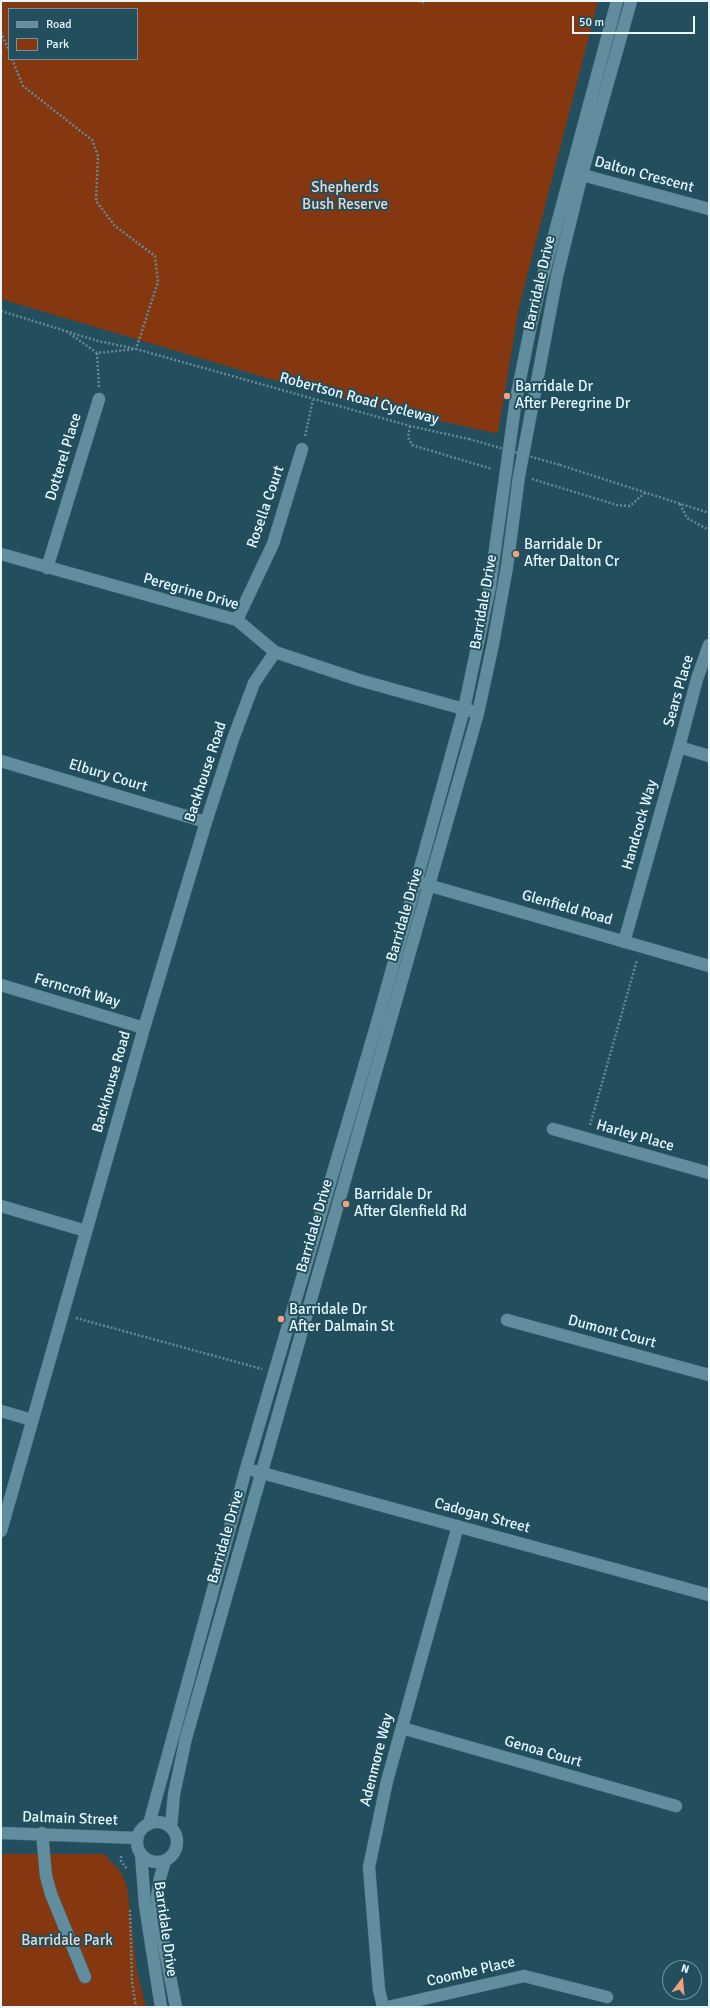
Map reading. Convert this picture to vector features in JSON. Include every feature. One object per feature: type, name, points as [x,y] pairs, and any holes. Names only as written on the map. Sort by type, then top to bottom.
[{"type":"street","name":"Barridale Drive","points":[[171,1828],[174,1794],[186,1738],[478,713],[502,593],[519,476],[576,173],[600,68],[618,1]]},
{"type":"street","name":"Barridale Drive","points":[[149,1824],[246,1469],[417,882],[464,709],[490,586],[505,472],[521,377],[539,290],[631,1]]},
{"type":"street","name":"Dalton Crescent","points":[[576,173],[709,209]]},
{"type":"street","name":"Dotterel Place","points":[[47,568],[99,399]]},
{"type":"street","name":"Rosella Court","points":[[237,620],[273,544],[302,449]]},
{"type":"street","name":"Peregrine Drive","points":[[1,554],[237,620],[276,652],[360,680],[478,713]]},
{"type":"street","name":"Sears Place","points":[[679,747],[697,679],[709,645]]},
{"type":"street","name":"Backhouse Road","points":[[1,1531],[144,1028],[206,822],[233,739],[254,683],[276,652]]},
{"type":"street","points":[[679,747],[709,756]]},
{"type":"street","name":"Handcock Way","points":[[624,942],[679,747]]},
{"type":"street","name":"Elbury Court","points":[[1,761],[206,822]]},
{"type":"street","name":"Glenfield Road","points":[[417,882],[709,966]]},
{"type":"street","name":"Ferncroft Way","points":[[1,985],[144,1028]]},
{"type":"street","name":"Harley Place","points":[[553,1130],[709,1173]]},
{"type":"street","points":[[1,1206],[86,1231]]},
{"type":"street","name":"Dumont Court","points":[[507,1320],[709,1375]]},
{"type":"street","points":[[1,1411],[32,1420]]},
{"type":"street","name":"Cadogan Street","points":[[246,1469],[708,1591]]},
{"type":"street","name":"Adenmore Way","points":[[383,2007],[379,1990],[369,1867],[387,1782],[458,1526]]},
{"type":"street","name":"Genoa Court","points":[[402,1728],[676,1806]]},
{"type":"street","points":[[160,1822],[171,1828],[177,1837],[176,1848],[170,1858],[165,1861],[152,1862],[141,1854],[138,1849],[137,1838],[143,1827],[149,1824],[160,1822]]},
{"type":"street","name":"Dalmain Street","points":[[1,1833],[42,1833],[137,1838]]},
{"type":"street","points":[[42,1833],[46,1876],[51,1894],[85,1977]]},
{"type":"street","name":"Barridale Drive","points":[[141,1854],[145,1905],[161,2007]]},
{"type":"street","name":"Barridale Drive","points":[[165,1861],[157,1897],[158,1915],[176,2007]]},
{"type":"street","name":"Coombe Place","points":[[388,2007],[524,1976],[607,1997]]},
{"type":"path","points":[[418,1],[426,3]]},
{"type":"path","points":[[1,32],[8,50]]},
{"type":"path","points":[[12,60],[24,86],[92,140],[98,156],[96,201],[115,226],[155,256],[158,282],[136,349],[97,353],[71,337],[66,331]]},
{"type":"path","name":"Robertson Road Cycleway","points":[[1,311],[66,331],[136,349],[313,400],[410,426],[469,439],[560,465],[709,513]]},
{"type":"path","name":"Dotterel Place","points":[[97,353],[99,399]]},
{"type":"path","points":[[302,449],[313,400]]},
{"type":"path","points":[[410,426],[408,437],[412,445],[492,469]]},
{"type":"path","points":[[529,478],[617,505],[630,506],[646,492]]},
{"type":"path","points":[[680,503],[687,518],[709,530]]},
{"type":"path","points":[[586,1139],[641,946]]},
{"type":"path","points":[[63,1314],[274,1372]]},
{"type":"path","points":[[121,1856],[121,1861],[129,1875]]},
{"type":"path","points":[[130,1903],[132,1981],[136,2007]]},
{"type":"green space","name":"Shepherds Bush Reserve","points":[[1,1],[598,1],[519,307],[498,432],[495,433],[338,399],[1,299]]},
{"type":"green space","name":"Barridale Park","points":[[1,1854],[104,1854],[120,1871],[127,1886],[137,1972],[146,2007],[1,2007]]},
{"type":"place","name":"Barridale Dr After Peregrine Dr","points":[[507,396]]},
{"type":"place","name":"Barridale Dr After Dalton Cr","points":[[516,554]]},
{"type":"place","name":"Barridale Dr After Glenfield Rd","points":[[346,1204]]},
{"type":"place","name":"Barridale Dr After Dalmain St","points":[[281,1319]]}]
